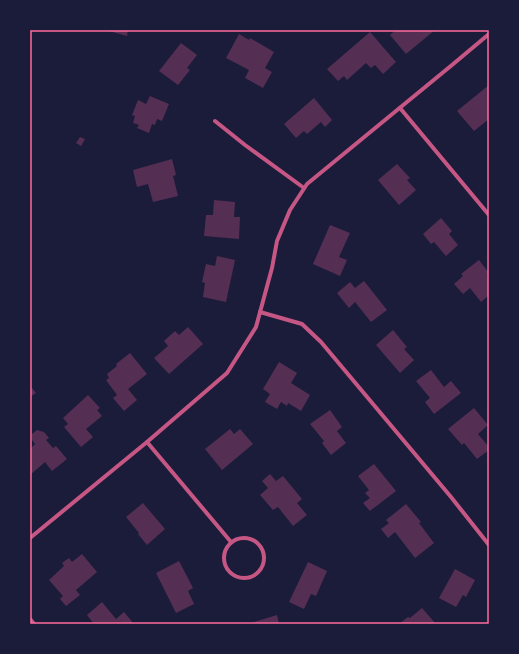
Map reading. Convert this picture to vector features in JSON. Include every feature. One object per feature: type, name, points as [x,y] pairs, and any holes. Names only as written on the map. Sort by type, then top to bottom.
[{"type":"street","points":[[30,538],[147,442],[227,373],[256,327],[272,268],[277,240],[290,210],[307,184],[489,34]]},
{"type":"street","points":[[400,108],[489,215]]},
{"type":"street","points":[[215,121],[304,188]]},
{"type":"street","points":[[260,312],[302,324],[320,342],[451,497],[489,545]]},
{"type":"street","points":[[147,442],[231,542]]},
{"type":"street","points":[[244,538],[256,541],[260,546],[263,552],[263,565],[254,575],[248,578],[235,576],[226,567],[224,553],[231,542],[244,538]]},
{"type":"street","points":[[30,619],[34,624]]},
{"type":"building","points":[[105,30],[128,30],[127,36]]},
{"type":"building","points":[[396,30],[435,30],[406,54],[390,35]]},
{"type":"building","points":[[370,32],[396,62],[383,74],[375,65],[371,68],[366,63],[347,80],[344,76],[338,81],[327,69]]},
{"type":"building","points":[[239,34],[249,40],[250,38],[274,52],[265,68],[272,72],[263,88],[245,78],[249,70],[226,58]]},
{"type":"building","points":[[181,43],[197,55],[187,68],[190,70],[178,85],[159,71]]},
{"type":"building","points":[[489,85],[489,119],[474,131],[457,111]]},
{"type":"building","points":[[150,96],[169,104],[162,121],[157,119],[155,125],[152,124],[149,133],[137,128],[139,125],[133,123],[135,116],[132,115],[138,100],[146,104]]},
{"type":"building","points":[[314,98],[332,120],[325,127],[321,122],[307,134],[304,131],[296,138],[284,124]]},
{"type":"building","points":[[80,137],[85,139],[81,146],[76,143]]},
{"type":"building","points":[[172,159],[176,175],[173,176],[178,196],[153,202],[148,184],[137,187],[133,170]]},
{"type":"building","points":[[397,164],[410,178],[407,180],[416,190],[399,205],[378,180]]},
{"type":"building","points":[[214,200],[235,202],[234,217],[240,217],[239,239],[204,236],[206,215],[213,215]]},
{"type":"building","points":[[441,218],[452,231],[449,234],[458,245],[446,256],[434,242],[431,244],[423,234]]},
{"type":"building","points":[[330,225],[350,233],[339,257],[347,260],[340,276],[313,264]]},
{"type":"building","points":[[217,256],[235,260],[226,302],[203,297],[205,283],[202,282],[206,264],[215,266]]},
{"type":"building","points":[[479,260],[489,273],[487,277],[489,279],[489,295],[481,302],[470,288],[463,294],[454,284],[463,276],[461,274]]},
{"type":"building","points":[[364,281],[387,310],[371,322],[355,302],[349,308],[337,293],[350,282],[355,288]]},
{"type":"building","points":[[188,327],[203,344],[169,374],[154,358],[168,346],[164,341],[175,331],[179,335]]},
{"type":"building","points":[[393,330],[407,347],[404,349],[414,360],[400,373],[376,345]]},
{"type":"building","points":[[130,353],[147,374],[128,389],[137,400],[124,411],[113,398],[117,395],[106,380],[109,378],[107,374],[117,366],[116,364]]},
{"type":"building","points":[[279,362],[297,373],[291,383],[310,395],[301,411],[288,403],[287,406],[281,402],[277,409],[265,402],[270,394],[263,389]]},
{"type":"building","points":[[431,370],[444,387],[451,381],[461,393],[434,414],[425,402],[430,398],[416,381]]},
{"type":"building","points":[[32,388],[36,393],[30,397],[30,390]]},
{"type":"building","points":[[88,395],[100,408],[97,410],[102,416],[86,429],[93,437],[81,447],[64,427],[68,424],[63,418]]},
{"type":"building","points":[[474,408],[488,425],[478,434],[489,447],[489,450],[477,459],[464,443],[462,445],[448,429]]},
{"type":"building","points":[[330,410],[342,427],[337,431],[346,443],[331,455],[322,443],[324,441],[310,424]]},
{"type":"building","points":[[230,429],[234,434],[240,429],[253,444],[222,470],[205,449]]},
{"type":"building","points":[[37,430],[44,432],[49,438],[46,440],[53,448],[56,446],[67,459],[52,471],[45,462],[30,475],[30,449],[35,444],[32,440],[32,434]]},
{"type":"building","points":[[374,464],[396,491],[370,511],[363,503],[370,498],[365,493],[369,490],[358,476]]},
{"type":"building","points":[[270,474],[276,481],[283,476],[302,499],[297,503],[307,515],[293,526],[278,507],[273,510],[260,495],[268,488],[262,481]]},
{"type":"building","points":[[143,503],[165,529],[147,545],[126,517]]},
{"type":"building","points":[[406,504],[421,522],[419,523],[434,543],[415,558],[395,532],[388,538],[381,529],[389,523],[386,520]]},
{"type":"building","points":[[82,554],[97,572],[76,590],[80,595],[66,606],[60,599],[63,596],[49,580],[64,566],[62,563],[69,558],[72,562]]},
{"type":"building","points":[[179,561],[193,588],[188,591],[194,604],[176,613],[156,573]]},
{"type":"building","points":[[308,562],[327,571],[316,596],[311,594],[304,609],[289,602]]},
{"type":"building","points":[[455,569],[475,580],[466,597],[463,595],[456,607],[439,598]]},
{"type":"building","points":[[102,602],[116,619],[124,612],[134,624],[94,624],[87,615]]},
{"type":"building","points":[[422,608],[436,624],[399,624],[408,617],[410,618]]},
{"type":"building","points":[[277,615],[279,624],[251,624],[251,623]]}]
